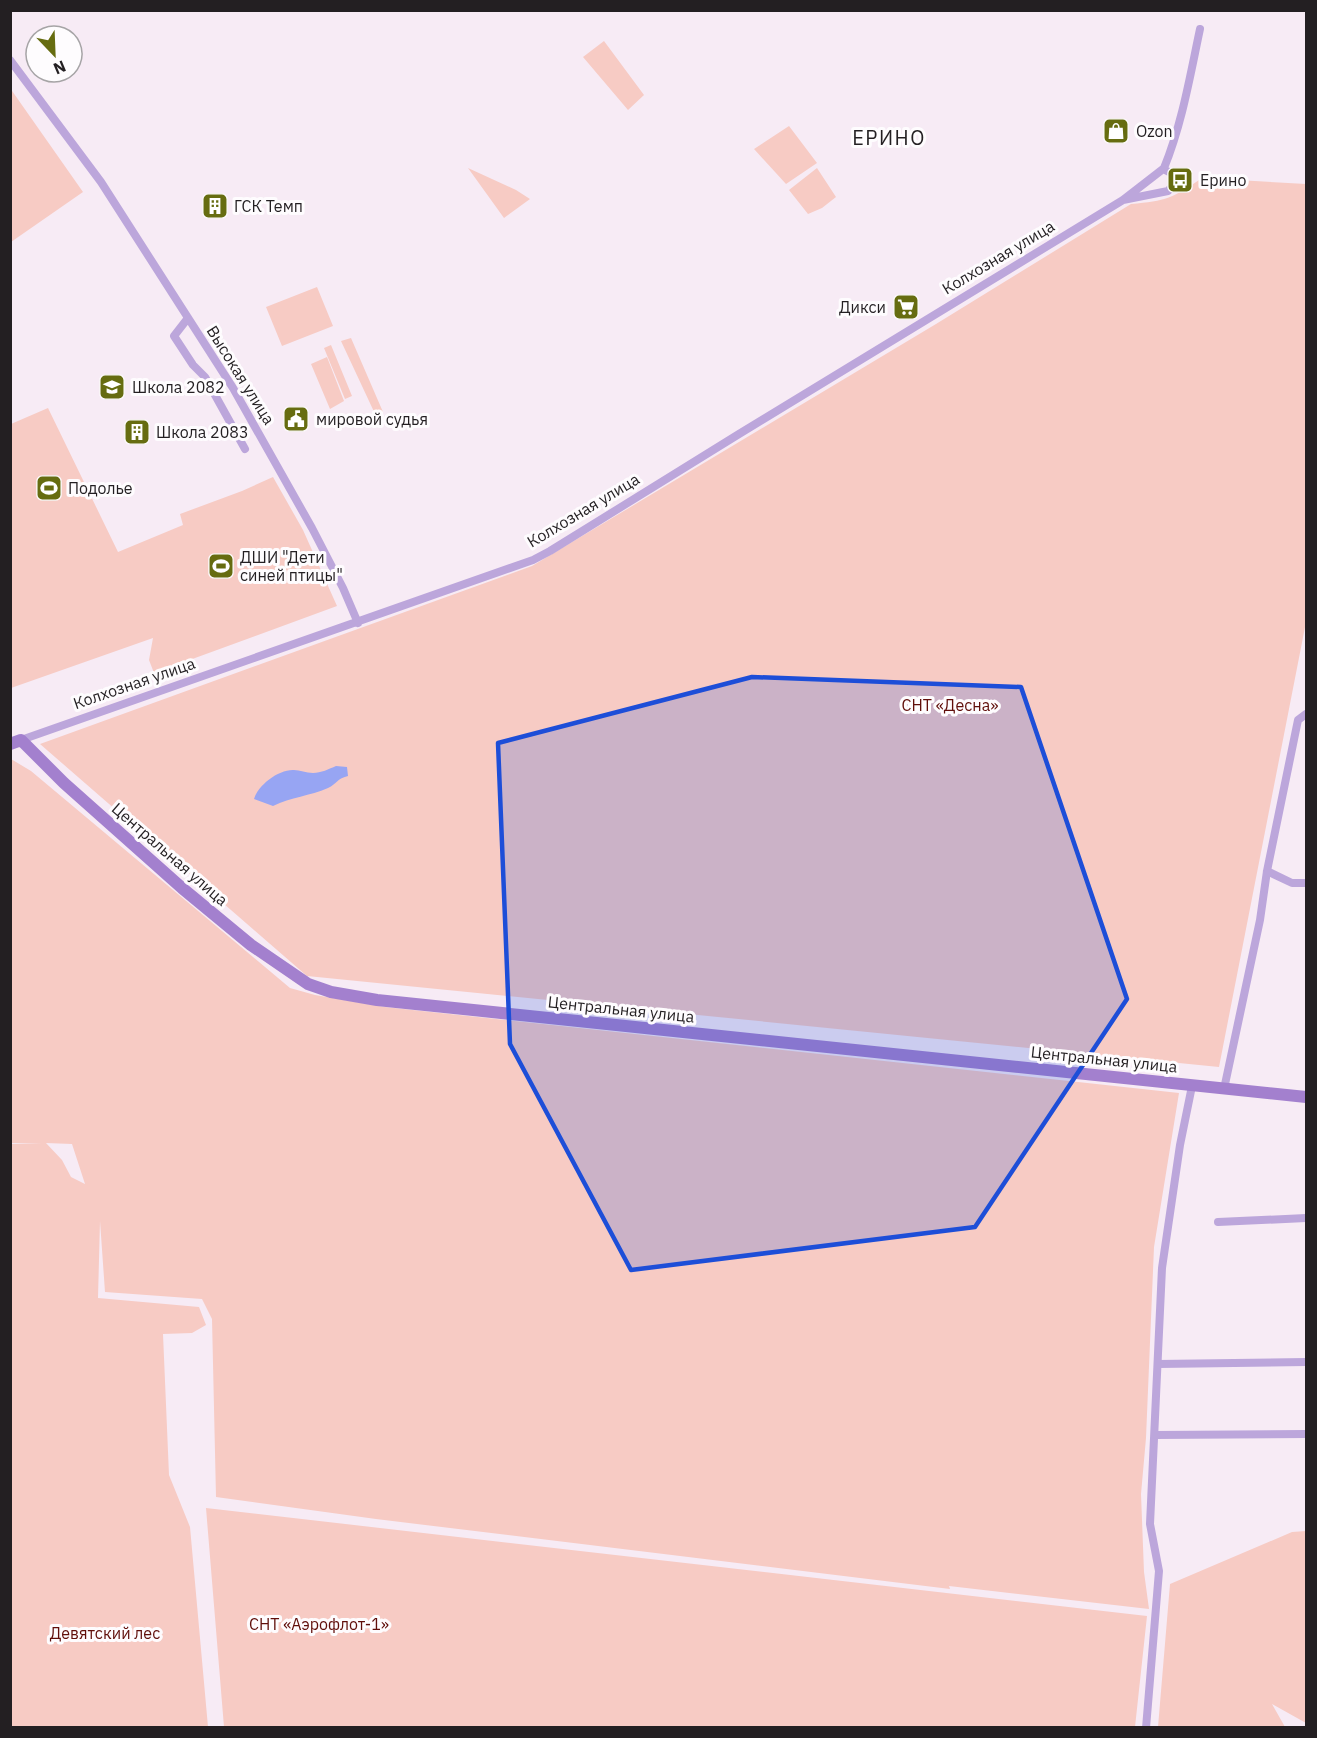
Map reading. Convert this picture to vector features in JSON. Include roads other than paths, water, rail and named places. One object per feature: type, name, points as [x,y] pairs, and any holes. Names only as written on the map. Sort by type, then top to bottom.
[{"type":"street","points":[[1163,169],[1177,131],[1200,29]]},
{"type":"street","name":"Высокая улица","points":[[10,60],[101,182],[233,388],[340,582],[358,623]]},
{"type":"street","name":"Колхозная улица","points":[[16,742],[533,560],[1123,200],[1163,169],[1170,171],[1174,177],[1173,186],[1168,191],[1123,200]]},
{"type":"street","points":[[188,318],[174,336],[205,377],[245,449]]},
{"type":"street","points":[[1224,1089],[1260,920],[1267,871],[1298,720],[1306,714]]},
{"type":"street","name":"Центральная улица","points":[[16,742],[182,888],[243,938],[308,984],[331,993],[388,1001],[1306,1097]]},
{"type":"street","points":[[1267,871],[1292,883],[1306,883]]},
{"type":"street","points":[[1146,1728],[1160,1571],[1150,1524],[1156,1435],[1162,1268],[1180,1145],[1192,1086]]},
{"type":"street","points":[[1218,1222],[1306,1218]]},
{"type":"street","points":[[1158,1364],[1306,1362]]},
{"type":"street","points":[[1156,1435],[1306,1434]]},
{"type":"water","points":[[336,766],[347,767],[348,776],[328,788],[273,806],[254,799],[264,783],[282,772],[294,770],[316,773]]},
{"type":"place","name":"Ozon","points":[[1116,131]]},
{"type":"place","name":"Ерино","points":[[1180,180]]},
{"type":"place","name":"ГСК Темп","points":[[215,206]]},
{"type":"place","name":"Дикси","points":[[906,307]]},
{"type":"place","name":"Школа 2082","points":[[112,387]]},
{"type":"place","name":"мировой судья","points":[[296,419]]},
{"type":"place","name":"Школа 2083","points":[[137,432]]},
{"type":"place","name":"Подолье","points":[[49,488]]},
{"type":"place","name":"ДШИ \"Дети синей птицы\"","points":[[221,566]]},
{"type":"district","name":"ЕРИНО","points":[[889,137]]},
{"type":"park label","name":"СНТ «Десна»","points":[[950,705]]},
{"type":"park label","name":"СНТ «Аэрофлот-1»","points":[[319,1624]]},
{"type":"park label","name":"Девятский лес","points":[[105,1633]]}]
